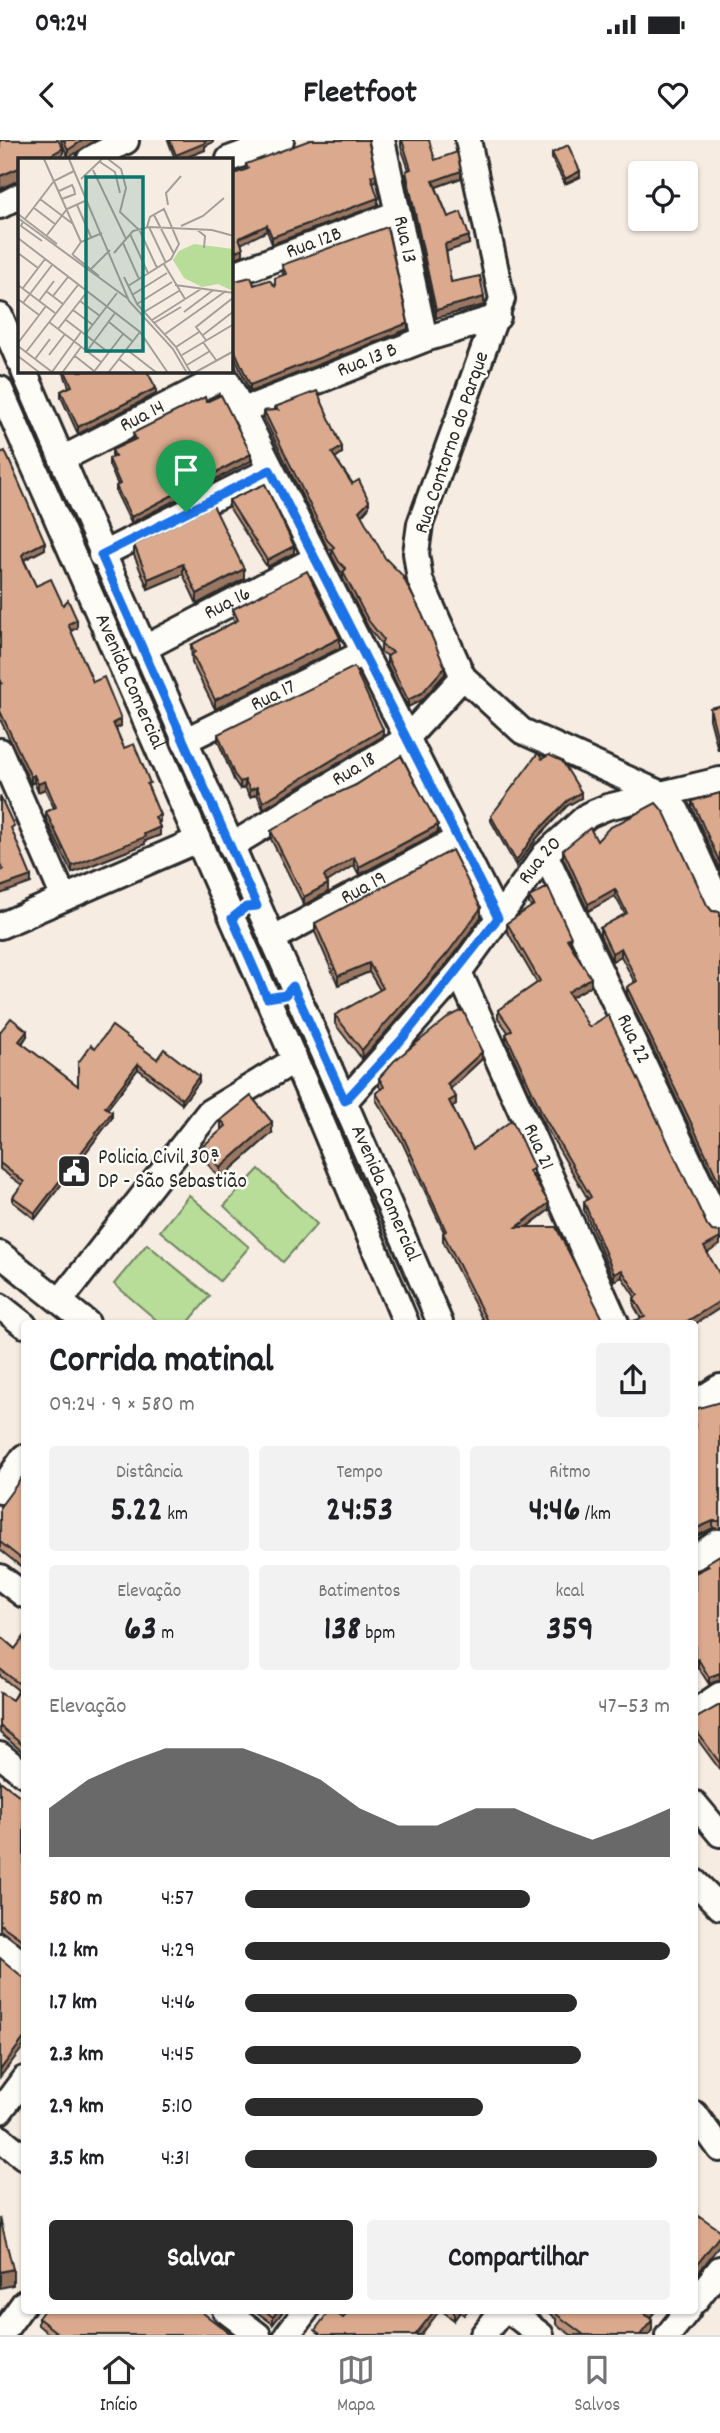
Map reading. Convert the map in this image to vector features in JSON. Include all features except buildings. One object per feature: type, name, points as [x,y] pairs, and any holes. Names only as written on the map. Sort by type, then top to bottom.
[{"type":"street","points":[[92,158],[126,140],[134,158]]},
{"type":"street","points":[[232,158],[281,140]]},
{"type":"street","name":"Rua 13","points":[[382,140],[425,339]]},
{"type":"street","name":"Rua Contorno do Parque","points":[[468,140],[502,299],[498,317],[420,524],[416,553],[420,580],[463,677],[522,731],[661,794]]},
{"type":"street","points":[[0,206],[18,197]]},
{"type":"street","name":"Rua 12B","points":[[233,274],[398,213]]},
{"type":"street","points":[[0,316],[18,358]]},
{"type":"street","name":"Rua 13 B","points":[[241,411],[425,339],[498,317]]},
{"type":"street","points":[[0,378],[18,369]]},
{"type":"street","name":"Avenida Comercial","points":[[25,373],[101,555],[345,1101],[439,1320]]},
{"type":"street","points":[[223,373],[498,918]]},
{"type":"street","name":"Rua 14","points":[[62,459],[223,373]]},
{"type":"street","name":"Avenida Comercial","points":[[0,389],[7,423],[57,517],[295,1060],[405,1320]]},
{"type":"street","points":[[101,555],[270,470]]},
{"type":"street","points":[[57,517],[81,506]]},
{"type":"street","name":"Rua 16","points":[[143,649],[315,559]]},
{"type":"street","name":"Rua 17","points":[[184,741],[363,653]]},
{"type":"street","name":"Rua 18","points":[[231,846],[407,739],[463,677]]},
{"type":"street","points":[[0,751],[64,898]]},
{"type":"street","name":"Rua 20","points":[[345,1101],[458,972],[545,854],[589,815],[607,807],[720,780]]},
{"type":"street","points":[[661,794],[677,811],[720,906]]},
{"type":"street","name":"Rua 19","points":[[272,939],[457,839]]},
{"type":"street","points":[[0,926],[198,840]]},
{"type":"street","name":"Rua 22","points":[[545,854],[720,1226]]},
{"type":"street","points":[[232,918],[246,907],[257,906]]},
{"type":"street","name":"Rua 21","points":[[458,972],[615,1320]]},
{"type":"street","points":[[267,998],[285,995],[293,986]]},
{"type":"street","points":[[60,1301],[209,1112],[295,1060]]},
{"type":"street","points":[[0,1254],[83,1320]]},
{"type":"street","points":[[0,1306],[21,1323]]},
{"type":"street","points":[[698,1401],[720,1387]]},
{"type":"street","points":[[0,1491],[21,1461]]},
{"type":"street","points":[[698,1555],[720,1541]]},
{"type":"street","points":[[698,1710],[720,1695]]},
{"type":"street","points":[[0,1755],[21,1772]]},
{"type":"street","points":[[698,1808],[720,1834]]},
{"type":"street","points":[[698,1885],[720,1907]]},
{"type":"street","points":[[0,1946],[21,1963]]},
{"type":"street","points":[[0,2111],[21,2083]]},
{"type":"street","points":[[698,2118],[720,2149]]},
{"type":"street","points":[[0,2138],[21,2155]]},
{"type":"street","points":[[698,2297],[720,2269]]},
{"type":"street","points":[[4,2331],[21,2307]]},
{"type":"street","points":[[230,2314],[258,2335]]},
{"type":"street","points":[[287,2335],[303,2314]]},
{"type":"street","points":[[483,2335],[502,2314]]},
{"type":"street","points":[[512,2314],[541,2335]]},
{"type":"street","points":[[668,2335],[685,2314]]},
{"type":"green space","points":[[259,1169],[317,1224],[283,1262],[224,1206]]},
{"type":"green space","points":[[189,1195],[249,1247],[220,1281],[160,1231]]},
{"type":"green space","points":[[147,1244],[210,1296],[190,1320],[156,1320],[114,1284]]},
{"type":"place","name":"Policia Civil 30ª DP - São Sebastião","points":[[74,1171]]},
{"type":"route","points":[[270,470],[498,918],[458,972],[403,1038],[345,1101],[293,986],[285,995],[267,998],[232,918],[246,907],[257,906],[101,555],[186,512],[270,470]]}]
